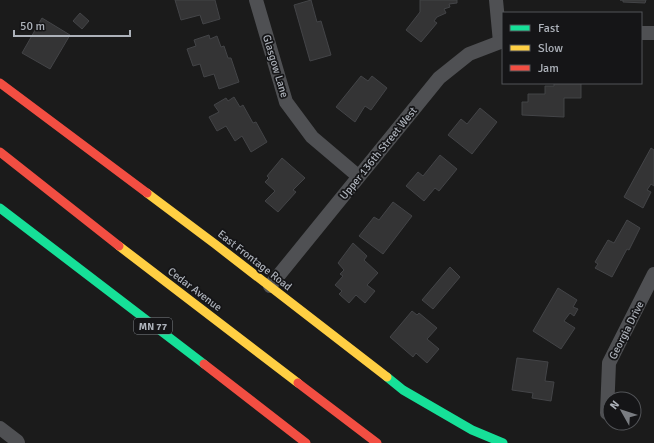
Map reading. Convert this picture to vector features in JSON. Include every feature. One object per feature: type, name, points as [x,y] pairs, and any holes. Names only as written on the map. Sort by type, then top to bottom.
[{"type":"main road","name":"East Frontage Road","points":[[0,83],[270,286],[403,390],[472,430],[503,443]]},
{"type":"main road","name":"Cedar Avenue","points":[[0,152],[138,261],[377,443]]},
{"type":"main road","name":"MN 77","points":[[0,208],[306,443]]},
{"type":"street","name":"Glasgow Lane","points":[[256,0],[286,102],[312,137],[358,176]]},
{"type":"street","points":[[496,0],[501,41]]},
{"type":"street","points":[[642,33],[654,33]]},
{"type":"street","name":"Upper 136th Street West","points":[[270,286],[439,78],[469,54],[501,41]]},
{"type":"street","name":"Georgia Drive","points":[[608,391],[609,363],[654,274]]},
{"type":"street","points":[[0,428],[18,443]]},
{"type":"building","points":[[175,0],[215,0],[220,19],[203,24],[200,15],[181,20]]},
{"type":"building","points":[[311,0],[317,22],[321,21],[331,55],[310,61],[294,5]]},
{"type":"building","points":[[420,0],[457,0],[457,3],[449,4],[450,7],[444,9],[446,13],[437,17],[434,21],[437,23],[421,42],[406,30],[420,12]]},
{"type":"building","points":[[623,0],[646,0],[645,3],[623,2]]},
{"type":"building","points":[[80,13],[89,21],[82,29],[73,21]]},
{"type":"building","points":[[42,18],[70,35],[50,69],[22,53]]},
{"type":"building","points":[[209,35],[210,39],[217,36],[221,47],[224,46],[228,58],[231,58],[239,82],[219,89],[214,74],[204,77],[200,64],[193,66],[187,49],[196,46],[194,40]]},
{"type":"building","points":[[361,76],[368,81],[372,76],[387,88],[371,110],[365,106],[355,122],[336,107]]},
{"type":"building","points":[[554,84],[581,84],[581,98],[564,98],[564,117],[522,115],[522,102],[528,102],[528,94],[545,94],[545,86],[554,86]]},
{"type":"building","points":[[234,97],[240,107],[243,105],[253,123],[256,122],[267,142],[251,152],[242,136],[235,141],[226,126],[217,131],[209,117],[219,112],[214,105],[226,98],[228,101]]},
{"type":"building","points":[[480,108],[497,122],[472,154],[448,135],[461,119],[467,124]]},
{"type":"building","points":[[651,148],[654,150],[654,186],[651,184],[647,190],[651,192],[643,208],[624,197]]},
{"type":"building","points":[[440,155],[457,169],[439,191],[435,188],[424,201],[406,186],[418,172],[423,176]]},
{"type":"building","points":[[282,158],[305,178],[293,190],[296,192],[278,212],[265,201],[275,191],[265,182],[269,178],[267,176]]},
{"type":"building","points":[[393,202],[412,216],[383,254],[359,236],[374,217],[379,220]]},
{"type":"building","points":[[627,220],[640,228],[629,250],[627,249],[612,277],[595,268],[598,264],[595,262],[608,240],[614,243]]},
{"type":"building","points":[[353,243],[367,256],[364,260],[378,273],[367,285],[375,291],[365,303],[356,295],[349,303],[339,294],[342,291],[335,285],[343,276],[340,274],[344,270],[338,263]]},
{"type":"building","points":[[450,267],[460,277],[433,309],[422,300]]},
{"type":"building","points":[[558,288],[577,300],[573,307],[578,309],[574,316],[570,313],[564,321],[575,328],[561,349],[533,331]]},
{"type":"building","points":[[412,311],[417,315],[419,313],[437,328],[427,339],[439,349],[427,363],[416,353],[413,357],[390,337]]},
{"type":"building","points":[[517,358],[548,362],[545,381],[554,382],[551,401],[532,398],[533,393],[512,390]]},
{"type":"traffic: fast","points":[[0,208],[204,364]]},
{"type":"traffic: fast","points":[[387,377],[403,390],[472,430],[503,443]]},
{"type":"traffic: slow","points":[[147,193],[387,377]]},
{"type":"traffic: slow","points":[[119,246],[298,383]]},
{"type":"traffic: jam","points":[[0,83],[147,193]]},
{"type":"traffic: jam","points":[[0,152],[119,246]]},
{"type":"traffic: jam","points":[[204,364],[306,443]]},
{"type":"traffic: jam","points":[[298,383],[377,443]]}]
